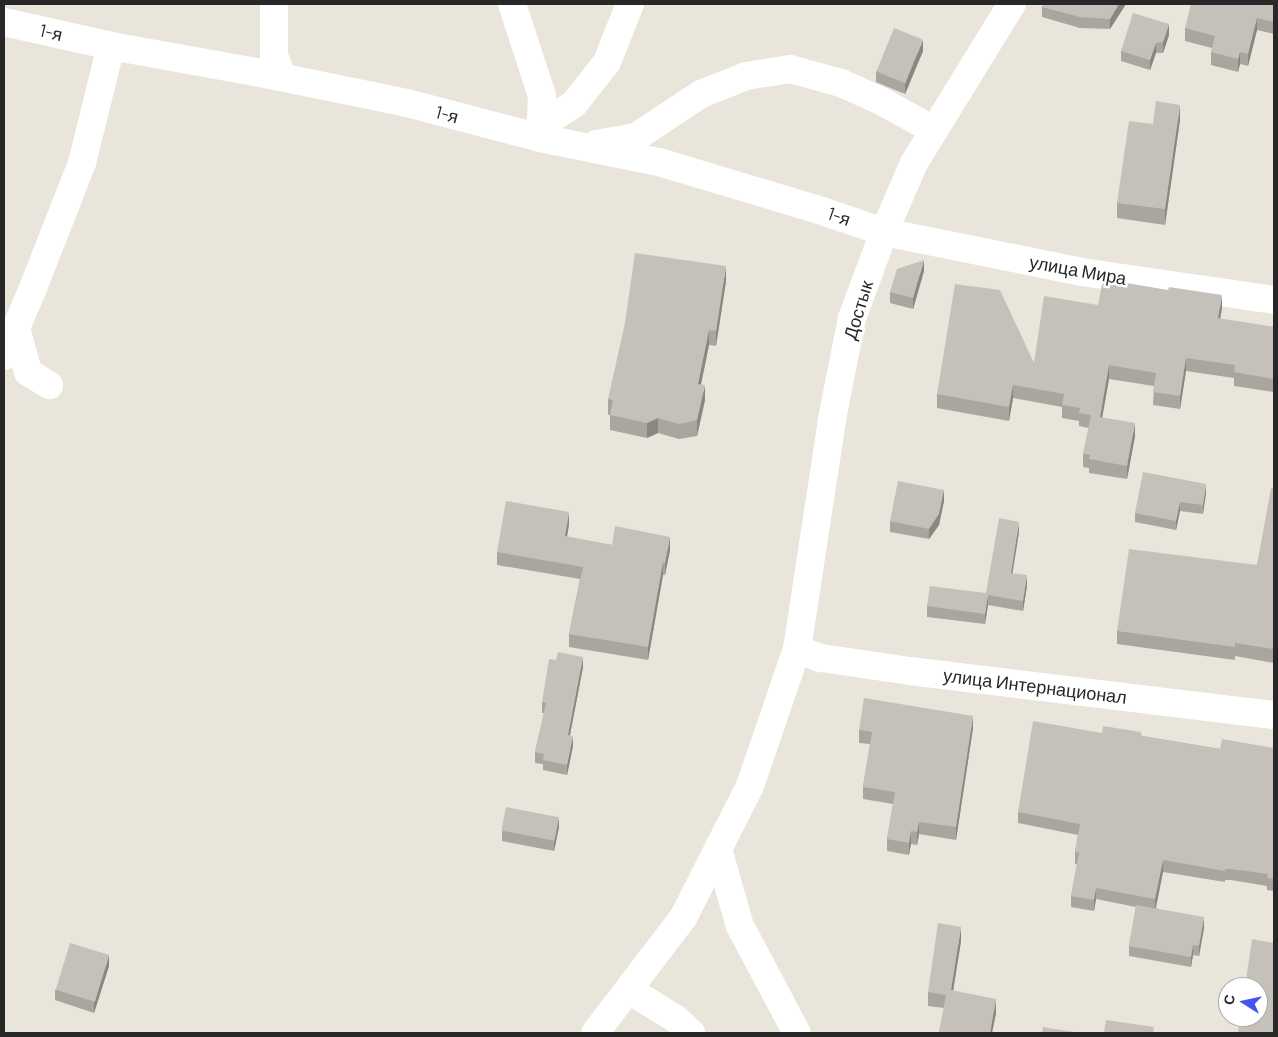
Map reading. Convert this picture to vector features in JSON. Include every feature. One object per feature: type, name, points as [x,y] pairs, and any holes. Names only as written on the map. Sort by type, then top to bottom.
[{"type":"street","points":[[274,4],[274,55],[282,77]]},
{"type":"street","points":[[512,4],[542,96],[540,132]]},
{"type":"street","points":[[540,132],[574,104],[608,62],[630,4]]},
{"type":"street","name":"Достык","points":[[595,1033],[683,918],[750,786],[797,649],[832,419],[852,318],[884,232],[914,163],[1012,4]]},
{"type":"street","name":"1-я","points":[[4,22],[110,46],[282,77],[540,132],[582,147],[659,162],[816,208],[884,232]]},
{"type":"street","points":[[4,356],[82,163],[110,46]]},
{"type":"street","points":[[582,147],[636,137],[701,94],[746,76],[790,69],[841,83],[881,101],[934,130]]},
{"type":"street","name":"улица Мира","points":[[884,232],[1082,272],[1274,300]]},
{"type":"street","points":[[16,328],[28,372],[49,385]]},
{"type":"street","name":"улица Интернационал","points":[[797,649],[820,658],[910,671],[1274,714]]},
{"type":"street","points":[[718,849],[740,926],[797,1033]]},
{"type":"street","points":[[629,990],[676,1020],[691,1033]]},
{"type":"building","points":[[1043,4],[1119,4],[1110,19],[1080,17],[1042,7]]},
{"type":"building","points":[[1191,4],[1274,4],[1274,22],[1257,18],[1248,54],[1240,52],[1238,59],[1211,52],[1215,36],[1185,28]]},
{"type":"building","points":[[1133,13],[1169,24],[1163,42],[1156,43],[1150,60],[1121,51]]},
{"type":"building","points":[[894,28],[923,40],[905,83],[876,72]]},
{"type":"building","points":[[1156,101],[1180,105],[1165,209],[1117,203],[1129,121],[1153,124]]},
{"type":"building","points":[[635,253],[726,266],[716,331],[709,330],[698,384],[705,385],[697,420],[679,424],[658,418],[647,423],[610,415],[613,400],[608,399],[625,323]]},
{"type":"building","points":[[924,260],[913,298],[890,292],[897,269]]},
{"type":"building","points":[[1103,279],[1168,290],[1169,287],[1222,295],[1218,318],[1274,327],[1274,379],[1234,372],[1235,365],[1186,358],[1180,396],[1153,392],[1156,373],[1109,365],[1100,417],[1135,423],[1127,466],[1089,459],[1090,455],[1083,454],[1091,415],[1079,413],[1080,408],[1062,405],[1064,394],[1013,385],[1009,407],[937,394],[955,284],[1000,290],[1034,363],[1044,296],[1098,305]]},
{"type":"building","points":[[1143,472],[1206,484],[1203,505],[1180,502],[1176,521],[1135,513]]},
{"type":"building","points":[[898,481],[944,490],[939,514],[929,529],[890,521]]},
{"type":"building","points":[[1271,488],[1274,489],[1274,649],[1235,643],[1235,647],[1117,631],[1129,549],[1257,565]]},
{"type":"building","points":[[506,501],[569,512],[565,536],[612,545],[615,526],[670,537],[665,563],[663,562],[648,647],[569,634],[583,567],[497,552]]},
{"type":"building","points":[[999,518],[1019,522],[1011,573],[1027,575],[1023,601],[988,595],[985,614],[927,606],[930,586],[986,593]]},
{"type":"building","points":[[558,652],[583,657],[568,735],[573,736],[567,765],[543,760],[544,754],[535,752],[546,703],[542,702],[549,659],[556,660]]},
{"type":"building","points":[[864,698],[973,716],[956,827],[919,822],[917,832],[911,831],[909,843],[887,839],[895,792],[863,787],[872,732],[859,730]]},
{"type":"building","points":[[1033,721],[1102,733],[1103,726],[1141,732],[1142,736],[1220,749],[1222,739],[1274,748],[1274,879],[1267,878],[1268,874],[1231,869],[1225,869],[1225,871],[1163,860],[1155,899],[1096,888],[1094,900],[1071,896],[1079,853],[1075,852],[1080,824],[1018,812]]},
{"type":"building","points":[[506,807],[559,817],[554,841],[501,831]]},
{"type":"building","points":[[1136,905],[1204,917],[1199,946],[1193,945],[1191,957],[1129,946]]},
{"type":"building","points":[[938,923],[961,927],[951,990],[996,999],[990,1033],[939,1033],[946,995],[928,992]]},
{"type":"building","points":[[1252,939],[1274,943],[1274,1033],[1238,1033],[1239,1027],[1268,1027],[1268,977],[1246,977]]},
{"type":"building","points":[[70,943],[109,955],[95,1002],[56,990]]},
{"type":"building","points":[[1106,1020],[1154,1027],[1153,1033],[1104,1033]]},
{"type":"building","points":[[1043,1027],[1080,1033],[1042,1033]]}]
